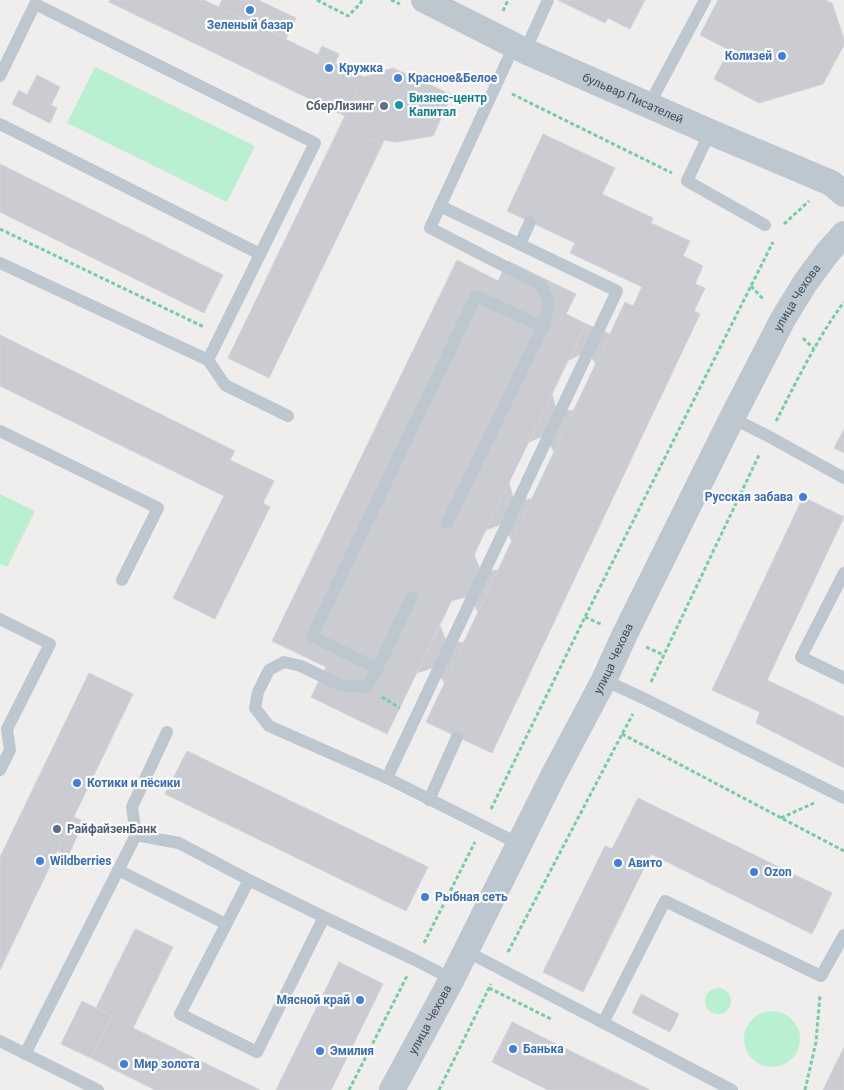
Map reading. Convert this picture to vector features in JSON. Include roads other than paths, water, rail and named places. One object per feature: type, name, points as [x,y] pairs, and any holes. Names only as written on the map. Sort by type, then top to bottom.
[{"type":"street","name":"бульвар Писателей","points":[[424,0],[520,49],[838,188]]},
{"type":"street","name":"улица Чехова","points":[[394,1089],[452,980],[552,778],[604,680],[732,418],[783,319],[805,284],[828,252],[844,234]]},
{"type":"lane","points":[[448,523],[543,327],[549,303],[541,286],[430,228],[496,86],[548,0]]},
{"type":"lane","points":[[648,105],[705,0]]},
{"type":"lane","points":[[0,76],[35,4],[315,143],[208,360]]},
{"type":"lane","points":[[0,124],[260,254]]},
{"type":"lane","points":[[710,132],[688,181],[765,225]]},
{"type":"lane","points":[[387,778],[617,290],[440,206]]},
{"type":"lane","points":[[520,244],[530,222]]},
{"type":"lane","points":[[0,263],[208,360],[225,385],[288,416]]},
{"type":"lane","points":[[378,669],[312,636],[338,582],[476,296],[543,327]]},
{"type":"lane","points":[[732,418],[844,478]]},
{"type":"lane","points":[[0,431],[158,508],[122,580]]},
{"type":"lane","points":[[844,573],[802,657],[844,678]]},
{"type":"lane","points":[[412,597],[378,669],[366,687],[340,685],[301,666],[284,662],[269,670],[258,692],[255,708],[269,726],[387,778],[519,844]]},
{"type":"lane","points":[[0,619],[50,644],[7,729],[10,750],[0,770]]},
{"type":"lane","points":[[604,680],[840,796]]},
{"type":"lane","points":[[26,1054],[136,835],[132,807],[167,732]]},
{"type":"lane","points":[[429,800],[457,737]]},
{"type":"lane","points":[[136,835],[179,843],[249,880],[415,960],[452,980]]},
{"type":"lane","points":[[118,870],[226,924]]},
{"type":"lane","points":[[249,880],[180,1014],[257,1052],[324,917]]},
{"type":"lane","points":[[603,1022],[665,901],[821,976],[844,935]]},
{"type":"lane","points":[[466,951],[732,1090]]},
{"type":"lane","points":[[0,1041],[98,1090]]},
{"type":"place","name":"Зеленый базар","points":[[250,10]]},
{"type":"place","name":"Колизей","points":[[782,56]]},
{"type":"place","name":"Кружка","points":[[329,68]]},
{"type":"place","name":"Красное&Белое","points":[[398,78]]},
{"type":"place","name":"Бизнес-центр Капитал","points":[[399,105]]},
{"type":"place","name":"СберЛизинг","points":[[384,106]]},
{"type":"place","name":"Русская забава","points":[[803,497]]},
{"type":"place","name":"Котики и пёсики","points":[[77,783]]},
{"type":"place","name":"РайфайзенБанк","points":[[57,829]]},
{"type":"place","name":"Wildberries","points":[[40,861]]},
{"type":"place","name":"Авито","points":[[618,863]]},
{"type":"place","name":"Ozon","points":[[754,872]]},
{"type":"place","name":"Рыбная сеть","points":[[425,897]]},
{"type":"place","name":"Мясной край","points":[[360,1000]]},
{"type":"place","name":"Банька","points":[[513,1049]]},
{"type":"place","name":"Эмилия","points":[[320,1051]]},
{"type":"place","name":"Мир золота","points":[[124,1064]]}]
